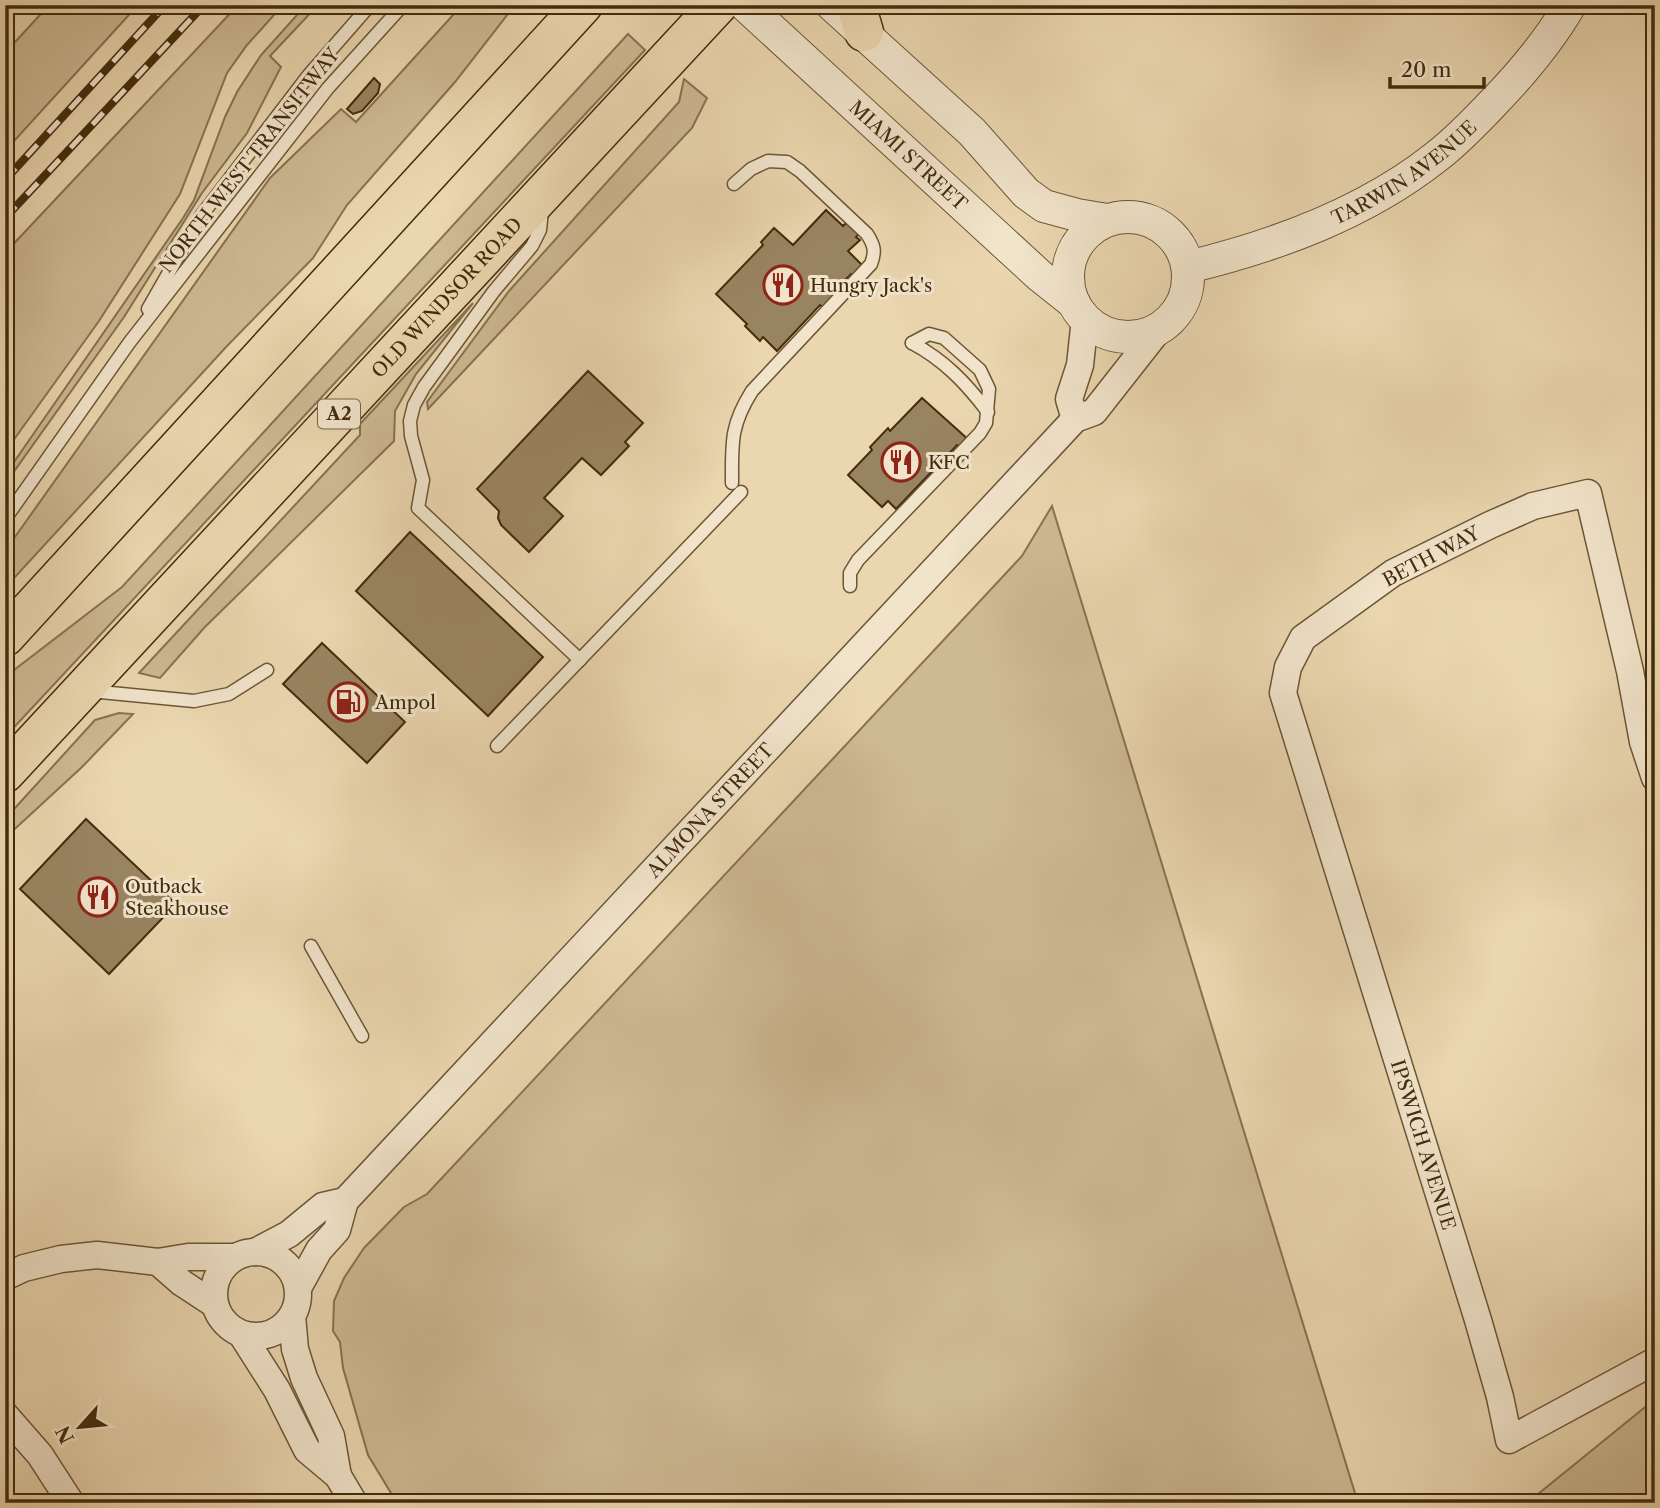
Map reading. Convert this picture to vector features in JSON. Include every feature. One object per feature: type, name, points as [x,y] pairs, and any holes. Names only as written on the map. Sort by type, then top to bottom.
[{"type":"highway","points":[[5,637],[583,5]]},
{"type":"highway","name":"OLD WINDSOR ROAD","points":[[5,773],[718,5]]},
{"type":"street","name":"MIAMI STREET","points":[[745,5],[1079,311]]},
{"type":"street","points":[[832,5],[860,19],[972,132],[1026,193],[1044,206],[1107,220]]},
{"type":"street","name":"TARWIN AVENUE","points":[[1188,267],[1283,241],[1367,202],[1436,158],[1521,74],[1557,27],[1570,5]]},
{"type":"street","points":[[1075,419],[1069,399],[1080,365],[1079,311],[1069,285],[1069,265],[1075,247],[1088,231],[1107,220],[1128,216],[1149,220],[1167,230],[1181,247],[1188,267],[1188,285],[1183,302],[1174,317],[1160,328],[1144,335],[1123,337],[1102,331],[1079,311]]},
{"type":"street","name":"ALMONA STREET","points":[[298,1288],[319,1250],[337,1230],[345,1201],[1075,419],[1094,412],[1160,328]]},
{"type":"street","name":"BETH WAY","points":[[1283,693],[1288,667],[1303,638],[1393,573],[1533,506],[1588,493],[1630,671],[1643,742],[1655,778]]},
{"type":"street","name":"IPSWICH AVENUE","points":[[1283,693],[1478,1320],[1509,1440],[1655,1361]]},
{"type":"street","name":"ALMONA STREET","points":[[244,1254],[289,1234],[323,1206],[345,1201]]},
{"type":"street","points":[[5,1277],[24,1268],[61,1259],[97,1255],[158,1262],[188,1257],[265,1253],[284,1262],[293,1274],[298,1288],[298,1303],[283,1327],[271,1335],[242,1335]]},
{"type":"street","points":[[244,1254],[217,1275],[213,1289],[214,1304],[225,1323],[242,1335],[277,1390],[307,1450],[338,1476],[354,1503]]},
{"type":"street","points":[[158,1262],[182,1283],[214,1304]]},
{"type":"street","points":[[292,1316],[295,1349],[304,1378],[331,1436],[338,1476]]},
{"type":"street","points":[[5,1415],[40,1455],[71,1503]]},
{"type":"lane","name":"NORTH WEST TRANSITWAY","points":[[129,343],[201,216],[293,95],[370,5]]},
{"type":"lane","name":"NORTH WEST TRANSITWAY","points":[[5,519],[129,343],[328,88],[403,5]]},
{"type":"lane","points":[[497,746],[580,660],[737,488],[732,436],[739,411],[752,391],[871,264],[875,254],[874,245],[867,234],[787,162],[768,161],[751,169],[734,184]]},
{"type":"lane","points":[[544,192],[540,230],[532,246],[494,291],[424,387],[414,405],[410,421],[411,436],[423,480],[418,508],[580,660]]},
{"type":"lane","points":[[850,586],[850,573],[858,560],[980,433],[986,423],[988,412],[989,389],[980,370],[944,338],[929,334],[912,343],[936,355],[969,386],[988,412]]},
{"type":"lane","points":[[82,690],[194,701],[229,694],[267,670]]},
{"type":"lane","points":[[311,946],[362,1035]]},
{"type":"shaded area","points":[[49,5],[138,5],[5,151],[5,53]]},
{"type":"shaded area","points":[[238,5],[283,5],[247,45],[227,73],[180,194],[99,321],[5,452],[5,253]]},
{"type":"shaded area","points":[[306,5],[318,5],[270,56],[281,67],[247,133],[202,193],[124,317],[5,484],[5,475],[194,200],[237,92],[261,55]]},
{"type":"shaded area","points":[[462,5],[515,5],[455,82],[347,205],[313,258],[227,346],[5,588],[5,551],[270,178],[341,109],[356,122]]},
{"type":"shaded area","points":[[628,34],[645,50],[5,737],[5,677],[122,587]]},
{"type":"shaded area","points":[[684,79],[707,98],[692,128],[428,409],[427,402],[509,291],[679,102]]},
{"type":"shaded area","points":[[473,303],[416,374],[395,411],[394,441],[204,628],[160,678],[139,673],[360,435],[360,424]]},
{"type":"shaded area","points":[[1052,506],[1358,1503],[397,1503],[368,1455],[343,1368],[340,1342],[333,1331],[334,1301],[344,1278],[364,1248],[404,1207],[427,1194],[1022,556]]},
{"type":"shaded area","points":[[119,713],[133,714],[82,767],[5,838],[5,819],[95,720]]},
{"type":"shaded area","points":[[1655,1399],[1655,1503],[1527,1503]]},
{"type":"building","points":[[374,78],[380,84],[378,93],[362,111],[353,114],[347,109]]},
{"type":"building","name":"Hungry Jack's","points":[[826,210],[843,226],[848,221],[860,232],[856,237],[860,240],[848,251],[865,268],[856,278],[851,274],[834,291],[839,296],[826,310],[820,305],[777,351],[763,337],[760,341],[745,326],[747,324],[716,294],[763,245],[761,242],[774,228],[793,245]]},
{"type":"building","points":[[588,371],[643,423],[625,442],[629,446],[601,475],[582,458],[544,498],[563,516],[529,552],[501,525],[499,511],[477,489]]},
{"type":"building","name":"KFC","points":[[922,398],[970,441],[962,449],[957,445],[896,509],[888,501],[882,507],[848,475],[888,428],[890,431]]},
{"type":"building","points":[[410,532],[543,657],[488,716],[356,591]]},
{"type":"building","points":[[322,643],[405,722],[367,763],[283,684]]},
{"type":"building","name":"Outback Steakhouse","points":[[86,819],[176,904],[109,974],[20,889]]},
{"type":"railway","points":[[5,180],[165,5]]},
{"type":"railway","points":[[5,218],[204,5]]},
{"type":"place","name":"Hungry Jack's","points":[[783,285]]},
{"type":"place","name":"KFC","points":[[901,462]]},
{"type":"place","name":"Ampol","points":[[348,702]]},
{"type":"place","name":"Outback Steakhouse","points":[[98,897]]}]
